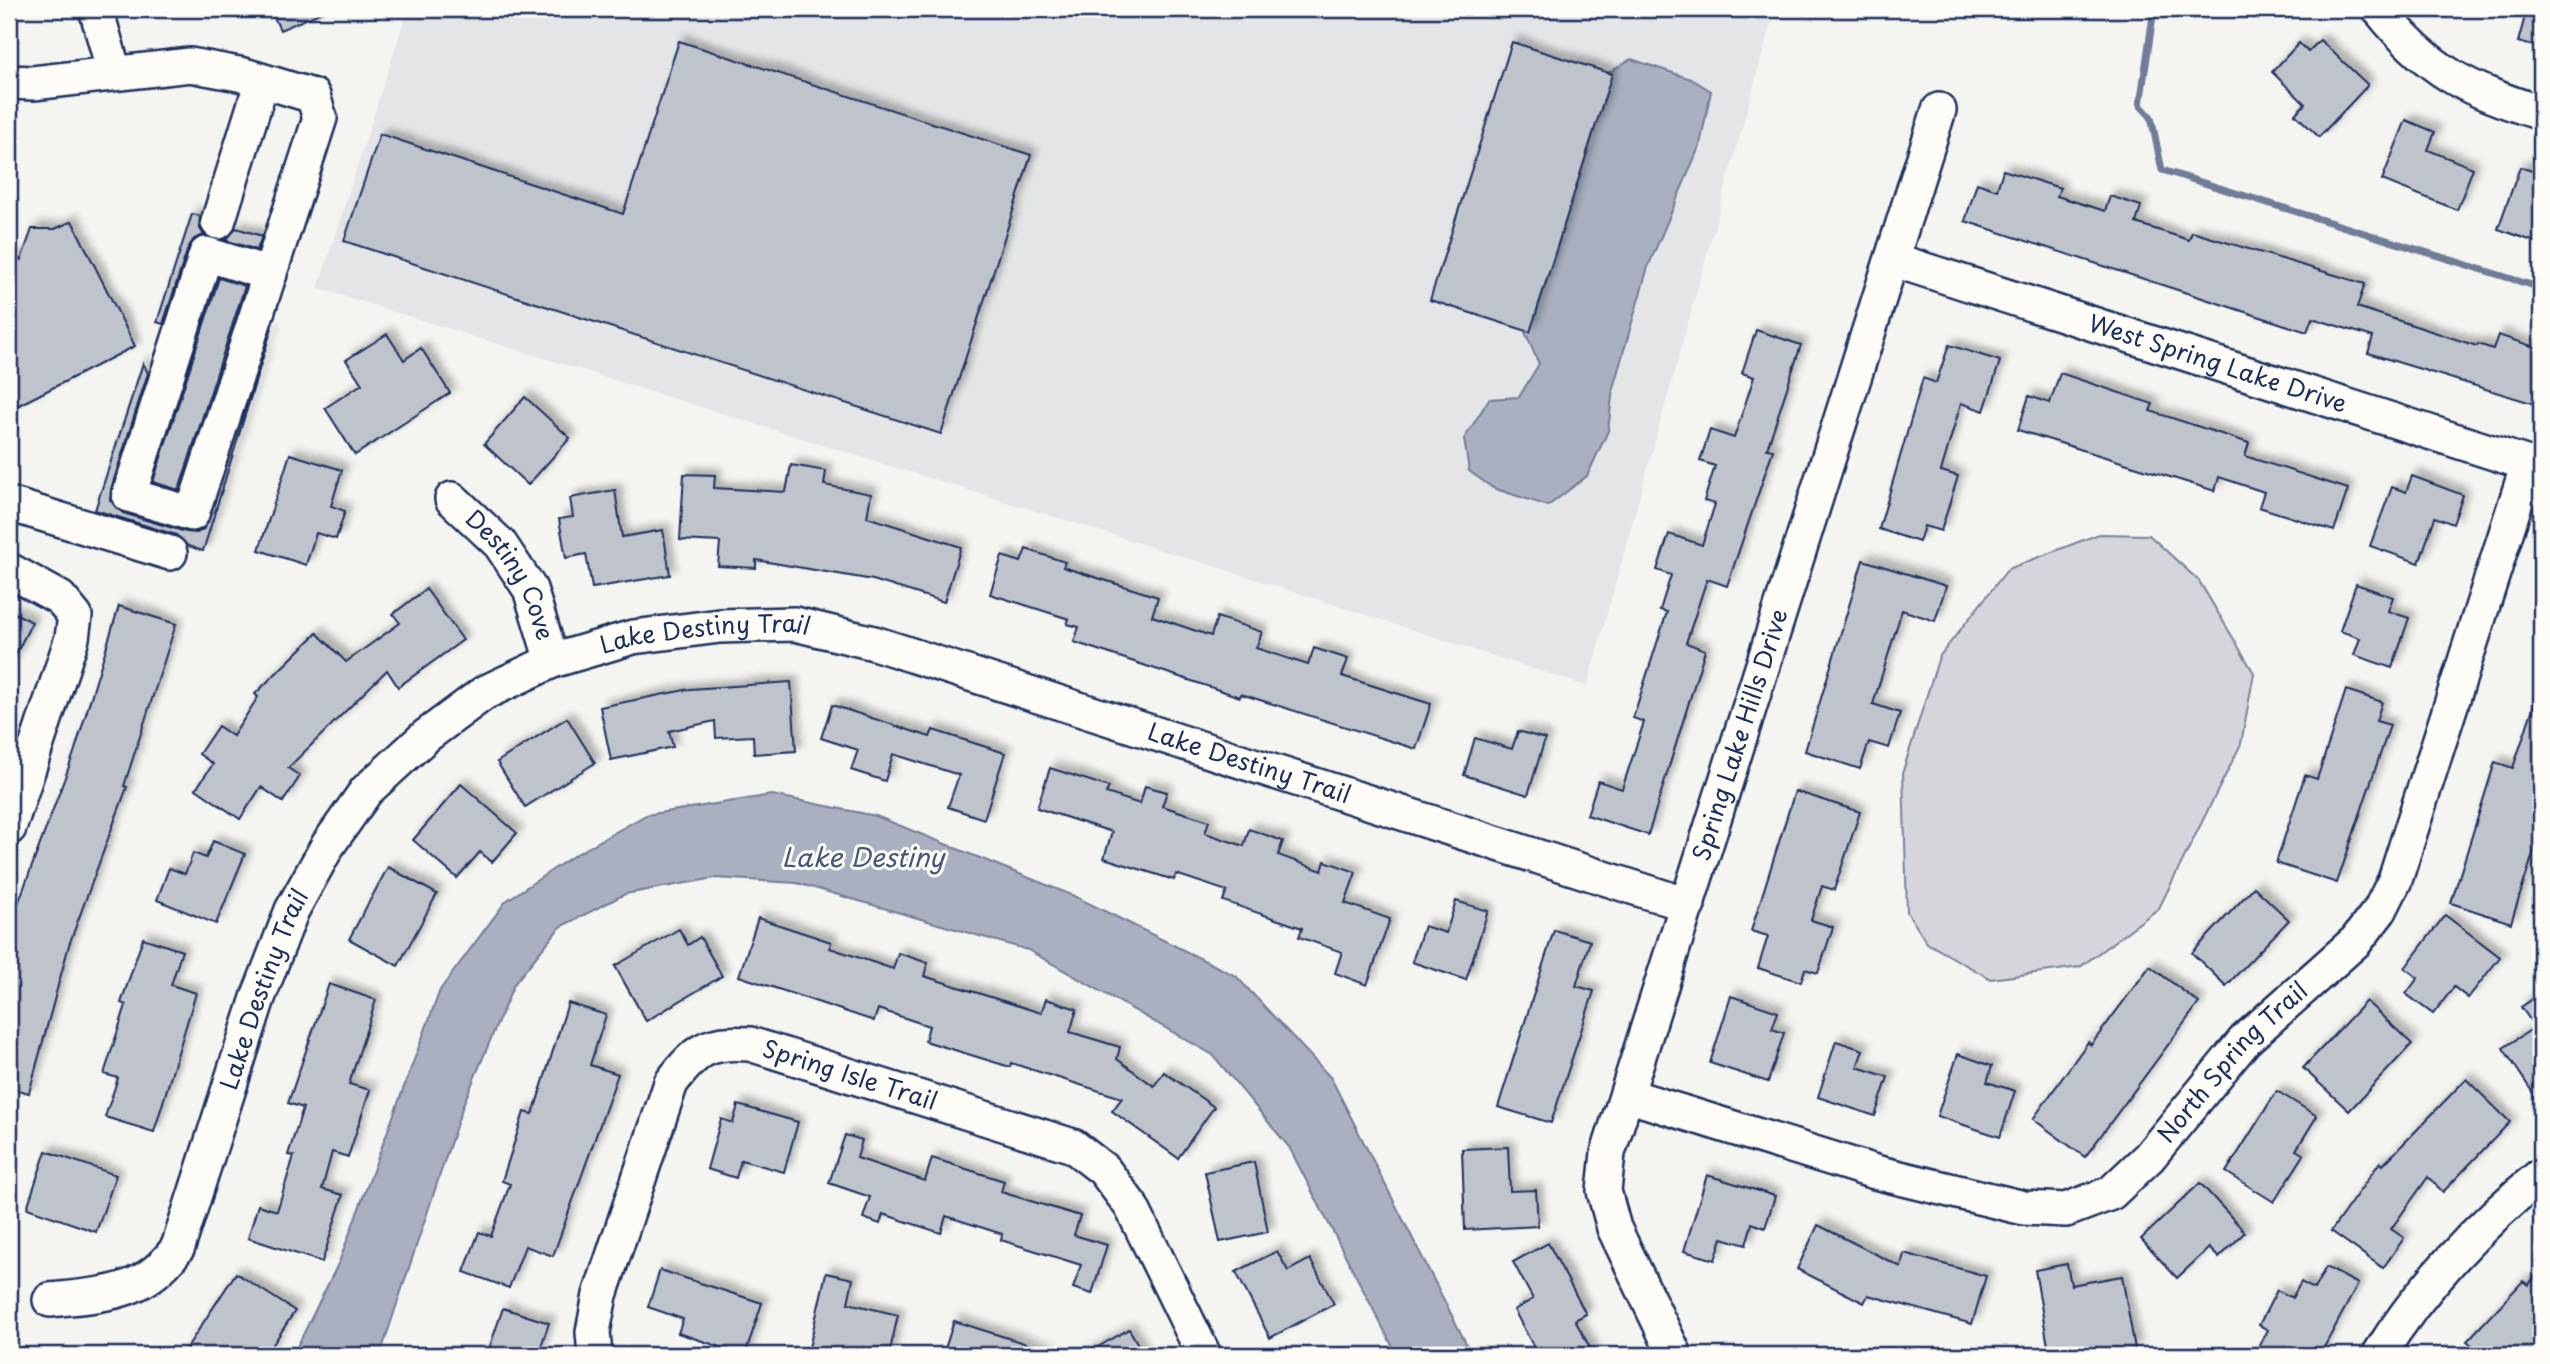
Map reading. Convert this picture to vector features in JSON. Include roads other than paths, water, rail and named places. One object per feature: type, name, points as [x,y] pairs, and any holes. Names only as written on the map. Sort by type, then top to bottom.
[{"type":"street","points":[[96,9],[114,72]]},
{"type":"street","points":[[2379,9],[2407,44],[2446,75],[2498,99],[2541,113]]},
{"type":"street","points":[[9,82],[33,83],[190,65],[313,96],[320,118],[270,274],[192,514],[130,495],[206,254],[270,274]]},
{"type":"street","points":[[218,222],[262,81]]},
{"type":"street","name":"Spring Lake Hills Drive","points":[[1675,1355],[1614,1228],[1604,1191],[1608,1153],[1894,260],[1939,110]]},
{"type":"street","name":"West Spring Lake Drive","points":[[1894,260],[2535,466]]},
{"type":"street","name":"North Spring Trail","points":[[1627,1095],[1875,1172],[2024,1208],[2066,1210],[2111,1194],[2149,1157],[2245,1040],[2356,941],[2380,910],[2395,880],[2535,466]]},
{"type":"street","name":"Destiny Cove","points":[[452,499],[500,544],[530,589],[552,661]]},
{"type":"street","points":[[9,504],[170,553]]},
{"type":"street","points":[[9,570],[60,597],[75,615],[72,638],[9,828]]},
{"type":"street","name":"Lake Destiny Trail","points":[[50,1300],[109,1294],[140,1284],[164,1266],[178,1247],[258,998],[292,910],[328,845],[366,792],[426,736],[484,693],[552,661],[633,637],[720,626],[795,624],[874,643],[1688,905]]},
{"type":"street","name":"Spring Isle Trail","points":[[595,1355],[593,1332],[600,1295],[671,1083],[691,1056],[719,1042],[750,1044],[1073,1146],[1104,1170],[1131,1206],[1204,1355]]},
{"type":"street","points":[[2379,1355],[2443,1271],[2511,1200],[2541,1175]]},
{"type":"water","points":[[1631,59],[1691,79],[1711,91],[1700,145],[1648,267],[1613,388],[1608,431],[1587,476],[1548,506],[1493,488],[1469,471],[1464,439],[1489,399],[1519,397],[1539,364],[1525,332],[1605,75]]},
{"type":"water","name":"Lake Destiny","points":[[772,795],[876,816],[1074,896],[1236,976],[1331,1078],[1472,1355],[1397,1355],[1289,1147],[1213,1055],[1028,950],[797,883],[715,878],[625,894],[560,927],[514,984],[463,1105],[380,1355],[293,1355],[339,1262],[440,990],[506,901],[573,856],[646,815]]},
{"type":"waterway","points":[[2154,9],[2140,105],[2151,117],[2162,170],[2541,288]]}]
